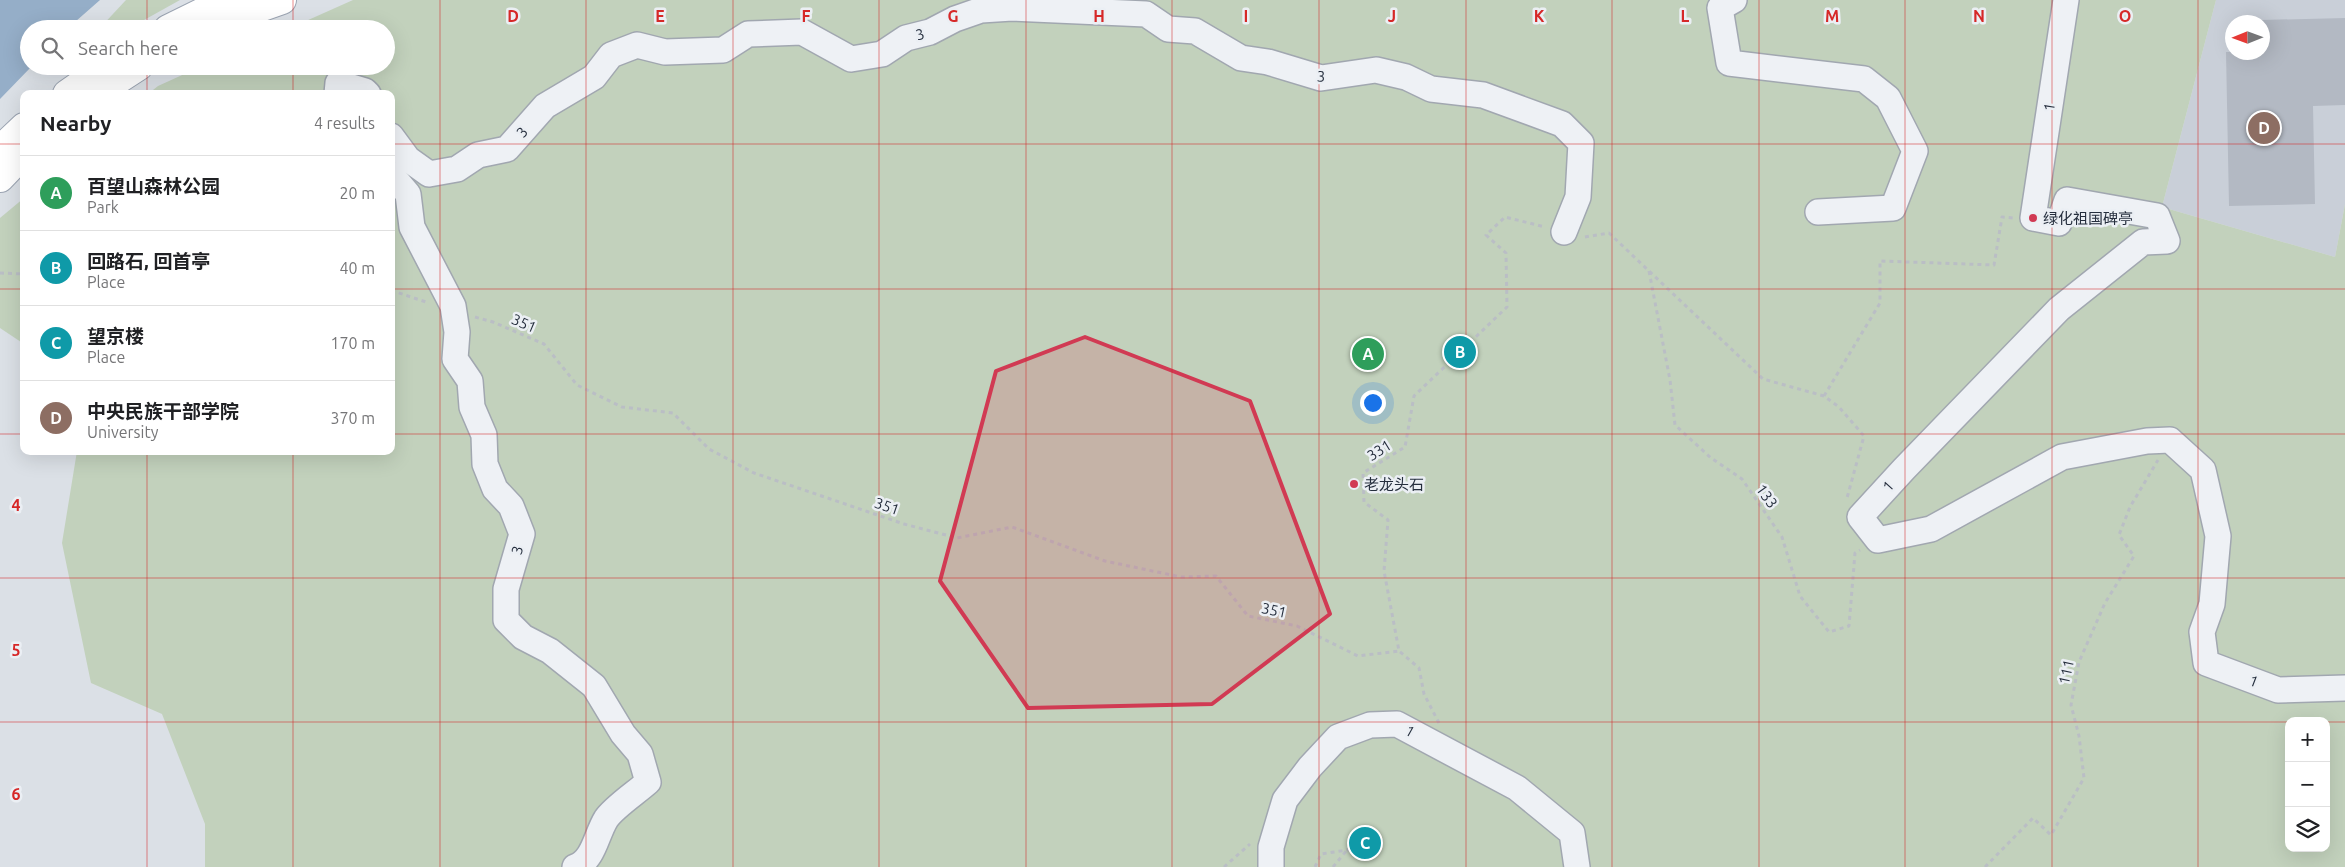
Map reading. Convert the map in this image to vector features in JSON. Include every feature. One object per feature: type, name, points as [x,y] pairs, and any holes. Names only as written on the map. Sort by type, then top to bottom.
[{"type":"main road","points":[[186,20],[227,0]]},
{"type":"main road","points":[[230,20],[282,0]]},
{"type":"main road","points":[[73,90],[94,75]]},
{"type":"main road","points":[[102,90],[125,75]]},
{"type":"main road","points":[[0,150],[20,131]]},
{"type":"main road","points":[[0,178],[20,157]]},
{"type":"lane","points":[[1734,0],[1720,8],[1729,63],[1864,80],[1888,98],[1914,151],[1893,208],[1818,212]]},
{"type":"lane","name":"1","points":[[1860,517],[2059,309],[2143,242],[2166,242],[2157,216],[2067,200],[2059,223],[2033,218],[2066,0]]},
{"type":"lane","name":"3","points":[[395,141],[408,159],[429,174],[457,169],[478,156],[507,149],[545,106],[594,77],[611,55],[637,45],[665,52],[723,50],[748,34],[802,32],[851,59],[882,54],[906,38],[930,32],[955,19],[981,10],[1012,8],[1146,14],[1168,29],[1195,31],[1241,58],[1268,62],[1321,78],[1376,70],[1406,77],[1431,89],[1483,95],[1562,124],[1581,143],[1578,197],[1564,232]]},
{"type":"lane","points":[[337,90],[338,83],[362,90]]},
{"type":"lane","name":"3","points":[[395,179],[408,194],[412,227],[454,311],[457,332],[455,359],[470,381],[472,407],[484,435],[485,464],[495,489],[511,506],[522,534],[506,589],[506,620],[523,637],[550,651],[594,686],[623,734],[640,754],[648,782],[607,818],[598,840],[583,864],[575,867]]},
{"type":"lane","points":[[1860,517],[1878,540],[1931,529],[2062,457],[2146,442],[2170,440]]},
{"type":"lane","name":"1","points":[[2170,440],[2203,470],[2218,536],[2212,604],[2202,632],[2206,663],[2278,690],[2345,688]]},
{"type":"lane","name":"1","points":[[1262,859],[1271,847],[1285,800],[1310,767],[1338,737],[1370,725],[1397,724],[1517,788],[1572,833],[1577,867]]},
{"type":"path","name":"331","points":[[1399,650],[1384,571],[1388,520],[1364,502],[1363,473],[1405,447],[1414,396],[1507,307],[1506,253],[1486,235],[1505,217],[1564,232]]},
{"type":"path","points":[[1824,396],[1880,304],[1880,261],[1994,265],[2002,217],[2033,218]]},
{"type":"path","points":[[1564,232],[1581,237],[1609,233],[1763,379],[1824,396],[1839,407],[1864,436],[1847,498],[1860,517]]},
{"type":"path","name":"133","points":[[1650,271],[1670,380],[1675,425],[1710,458],[1742,479],[1782,537],[1800,596],[1829,632],[1849,626],[1855,553],[1878,540]]},
{"type":"path","points":[[0,273],[20,274]]},
{"type":"path","name":"351","points":[[395,292],[493,322],[544,344],[577,385],[622,407],[673,413],[709,449],[754,472],[904,524],[957,538],[1012,527],[1105,561],[1181,577],[1216,576],[1248,616],[1297,626],[1358,656],[1399,650]]},
{"type":"path","name":"111","points":[[1985,867],[2033,818],[2050,835],[2084,778],[2079,736],[2071,705],[2079,662],[2105,603],[2134,556],[2119,535],[2130,507],[2170,440]]},
{"type":"path","points":[[1399,650],[1419,668],[1424,694],[1441,725]]},
{"type":"path","points":[[1224,867],[1250,842],[1262,859]]},
{"type":"path","points":[[1315,867],[1320,854],[1347,850],[1365,843]]},
{"type":"path","points":[[1333,867],[1347,850]]},
{"type":"highlighted area","points":[[1085,337],[1250,401],[1330,614],[1212,704],[1028,708],[940,581],[996,371]]},
{"type":"shaded area","points":[[2216,0],[2345,0],[2345,204],[2335,257],[2162,207]]},
{"type":"green space","points":[[126,0],[180,0],[144,20],[107,20]]},
{"type":"green space","points":[[353,0],[2216,0],[2162,207],[2335,257],[2345,204],[2345,867],[205,867],[205,824],[162,714],[91,683],[62,543],[76,455],[395,455],[395,90],[153,90],[182,75],[395,75],[395,20],[308,20]]},
{"type":"green space","points":[[20,201],[20,341],[0,328],[0,218]]},
{"type":"water","points":[[0,0],[100,0],[77,20],[20,20],[20,75],[23,75],[0,99]]},
{"type":"building","points":[[2345,18],[2345,105],[2313,106],[2315,204],[2229,206],[2226,60],[2270,60],[2270,20]]},
{"type":"place","name":"中央民族干部学院","points":[[2264,128]]},
{"type":"place","name":"绿化祖国碑亭","points":[[2033,218]]},
{"type":"place","name":"回路石, 回首亭","points":[[1460,352]]},
{"type":"place","name":"百望山森林公园","points":[[1368,354]]},
{"type":"place","name":"老龙头石","points":[[1354,484]]},
{"type":"place","name":"望京楼","points":[[1365,843]]}]
